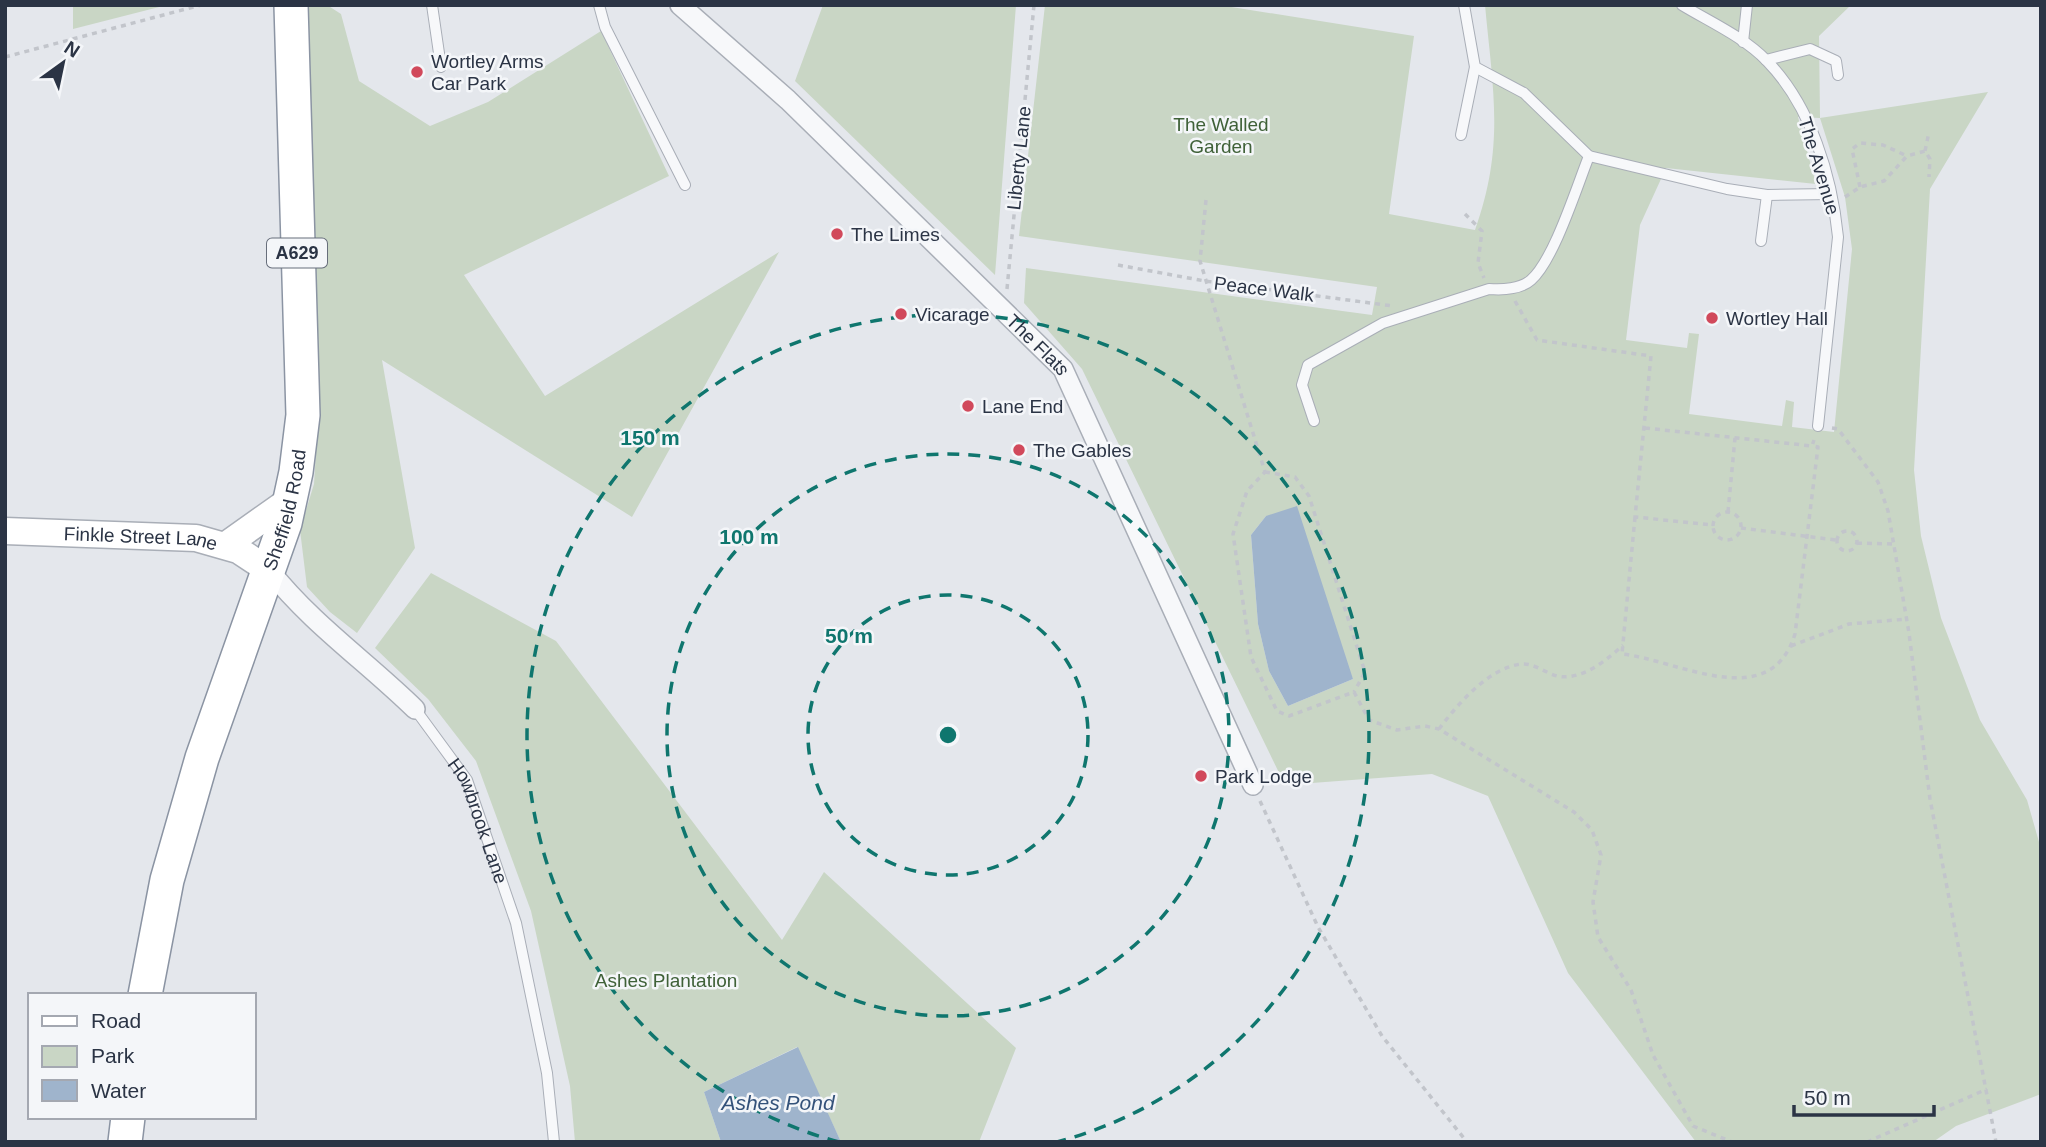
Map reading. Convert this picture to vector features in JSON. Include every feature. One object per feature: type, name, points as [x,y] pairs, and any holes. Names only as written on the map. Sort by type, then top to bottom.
[{"type":"highway","name":"Sheffield Road","points":[[145,993],[167,880],[202,758],[270,570],[292,499],[303,415],[291,5]]},
{"type":"highway","points":[[125,1142],[128,1119]]},
{"type":"street","name":"The Flats","points":[[680,5],[788,100],[1063,369],[1252,785]]},
{"type":"street","points":[[226,545],[292,499]]},
{"type":"street","name":"Finkle Street Lane","points":[[5,531],[196,538],[226,545],[270,570]]},
{"type":"street","name":"Howbrook Lane","points":[[270,570],[319,626],[386,680],[415,709]]},
{"type":"lane","points":[[432,5],[441,66]]},
{"type":"lane","points":[[599,5],[605,27],[685,185]]},
{"type":"lane","points":[[1461,135],[1475,67],[1464,5]]},
{"type":"lane","name":"The Avenue","points":[[1682,5],[1743,42],[1766,60],[1793,93],[1808,123],[1834,197],[1838,237],[1818,426]]},
{"type":"lane","points":[[1743,42],[1746,5]]},
{"type":"lane","points":[[1766,60],[1811,50],[1836,61],[1838,75]]},
{"type":"lane","points":[[1475,67],[1524,93],[1589,156],[1727,189],[1766,195],[1834,197]]},
{"type":"lane","points":[[1314,421],[1302,385],[1308,365],[1383,323],[1489,289],[1504,290],[1531,281],[1549,253],[1589,156]]},
{"type":"lane","points":[[1761,241],[1766,195]]},
{"type":"lane","name":"Howbrook Lane","points":[[415,709],[467,780],[516,923],[547,1073],[554,1142]]},
{"type":"path","points":[[5,57],[201,5]]},
{"type":"path","name":"Liberty Lane","points":[[1005,311],[1034,5]]},
{"type":"path","points":[[1929,132],[1925,151],[1930,159],[1929,177]]},
{"type":"path","points":[[1860,187],[1852,149],[1860,143],[1882,145],[1907,156]]},
{"type":"path","points":[[1834,197],[1851,195],[1860,187],[1884,181],[1907,156],[1925,151]]},
{"type":"path","points":[[1206,200],[1200,261],[1265,472]]},
{"type":"path","points":[[1465,214],[1482,232],[1478,263],[1489,289]]},
{"type":"path","name":"Peace Walk","points":[[1118,265],[1205,281],[1388,304],[1410,313]]},
{"type":"path","points":[[1504,290],[1527,317],[1537,340],[1651,356],[1622,654],[1657,659],[1709,676],[1751,677],[1774,667],[1791,646],[1818,447],[1645,428]]},
{"type":"path","points":[[1812,446],[1818,426],[1838,429],[1878,482],[1907,619],[1930,799],[1996,1142]]},
{"type":"path","points":[[1728,512],[1735,439]]},
{"type":"path","points":[[1265,472],[1295,477],[1309,496],[1365,672],[1354,692],[1289,716],[1277,711],[1251,657],[1233,534],[1247,491],[1265,472]]},
{"type":"path","points":[[1728,512],[1736,516],[1741,528],[1737,536],[1728,540],[1716,534],[1713,525],[1718,515],[1728,512]]},
{"type":"path","points":[[1635,517],[1713,525]]},
{"type":"path","points":[[1741,528],[1836,540]]},
{"type":"path","points":[[1836,540],[1841,532],[1849,530],[1856,536],[1857,543]]},
{"type":"path","points":[[1836,540],[1839,548],[1847,551],[1857,543],[1893,544]]},
{"type":"path","points":[[1791,646],[1849,624],[1907,619]]},
{"type":"path","points":[[1439,729],[1463,698],[1506,668],[1524,663],[1560,677],[1599,667],[1623,645]]},
{"type":"path","points":[[1354,692],[1369,720],[1397,730],[1425,726],[1439,729],[1574,813],[1592,831],[1601,855],[1593,902],[1598,937],[1631,990],[1653,1055],[1693,1126],[1732,1142]]},
{"type":"path","points":[[1252,785],[1318,927],[1382,1036],[1467,1142]]},
{"type":"path","points":[[1867,1142],[1987,1089]]},
{"type":"green space","points":[[73,5],[167,5],[73,29]]},
{"type":"green space","points":[[305,5],[327,5],[341,14],[359,81],[430,126],[488,102],[601,31],[669,176],[464,275],[545,396],[779,252],[632,517],[382,360],[415,548],[357,633],[330,612],[307,587],[300,530],[314,484],[319,402]]},
{"type":"green space","points":[[823,5],[1016,5],[995,275],[795,81]]},
{"type":"green space","name":"The Walled Garden","points":[[1045,5],[1219,5],[1414,36],[1389,214],[1475,230],[1490,172],[1493,145],[1493,92],[1485,5],[1851,5],[1819,36],[1820,118],[1988,92],[1930,189],[1914,470],[1921,536],[1941,618],[1980,720],[2027,800],[2041,849],[2041,1094],[1956,1126],[1933,1142],[1696,1142],[1568,973],[1488,796],[1432,774],[1285,785],[1082,369],[1024,303],[1026,268],[1372,315],[1377,287],[1019,236]],"holes":[[[1798,117],[1820,118],[1845,197],[1852,249],[1834,432],[1792,427],[1794,402],[1786,400],[1782,426],[1689,414],[1699,334],[1689,333],[1687,348],[1626,340],[1640,225],[1666,168],[1816,184]],[[1266,516],[1353,679],[1288,706],[1269,671],[1258,624],[1251,535]]]},
{"type":"green space","name":"Ashes Plantation","points":[[431,573],[556,641],[782,940],[824,872],[1016,1048],[979,1142],[841,1142],[797,1047],[704,1092],[721,1142],[575,1142],[570,1086],[531,911],[476,761],[428,699],[375,648]]},
{"type":"water","points":[[1297,506],[1353,679],[1288,706],[1269,671],[1258,624],[1251,535],[1266,516]]},
{"type":"water","name":"Ashes Pond","points":[[798,1047],[841,1142],[721,1142],[704,1092]]},
{"type":"place","name":"Wortley Arms Car Park","points":[[417,72]]},
{"type":"place","name":"The Limes","points":[[837,234]]},
{"type":"place","name":"Vicarage","points":[[901,314]]},
{"type":"place","name":"Wortley Hall","points":[[1712,318]]},
{"type":"place","name":"Lane End","points":[[968,406]]},
{"type":"place","name":"The Gables","points":[[1019,450]]},
{"type":"place","name":"Park Lodge","points":[[1201,776]]}]
